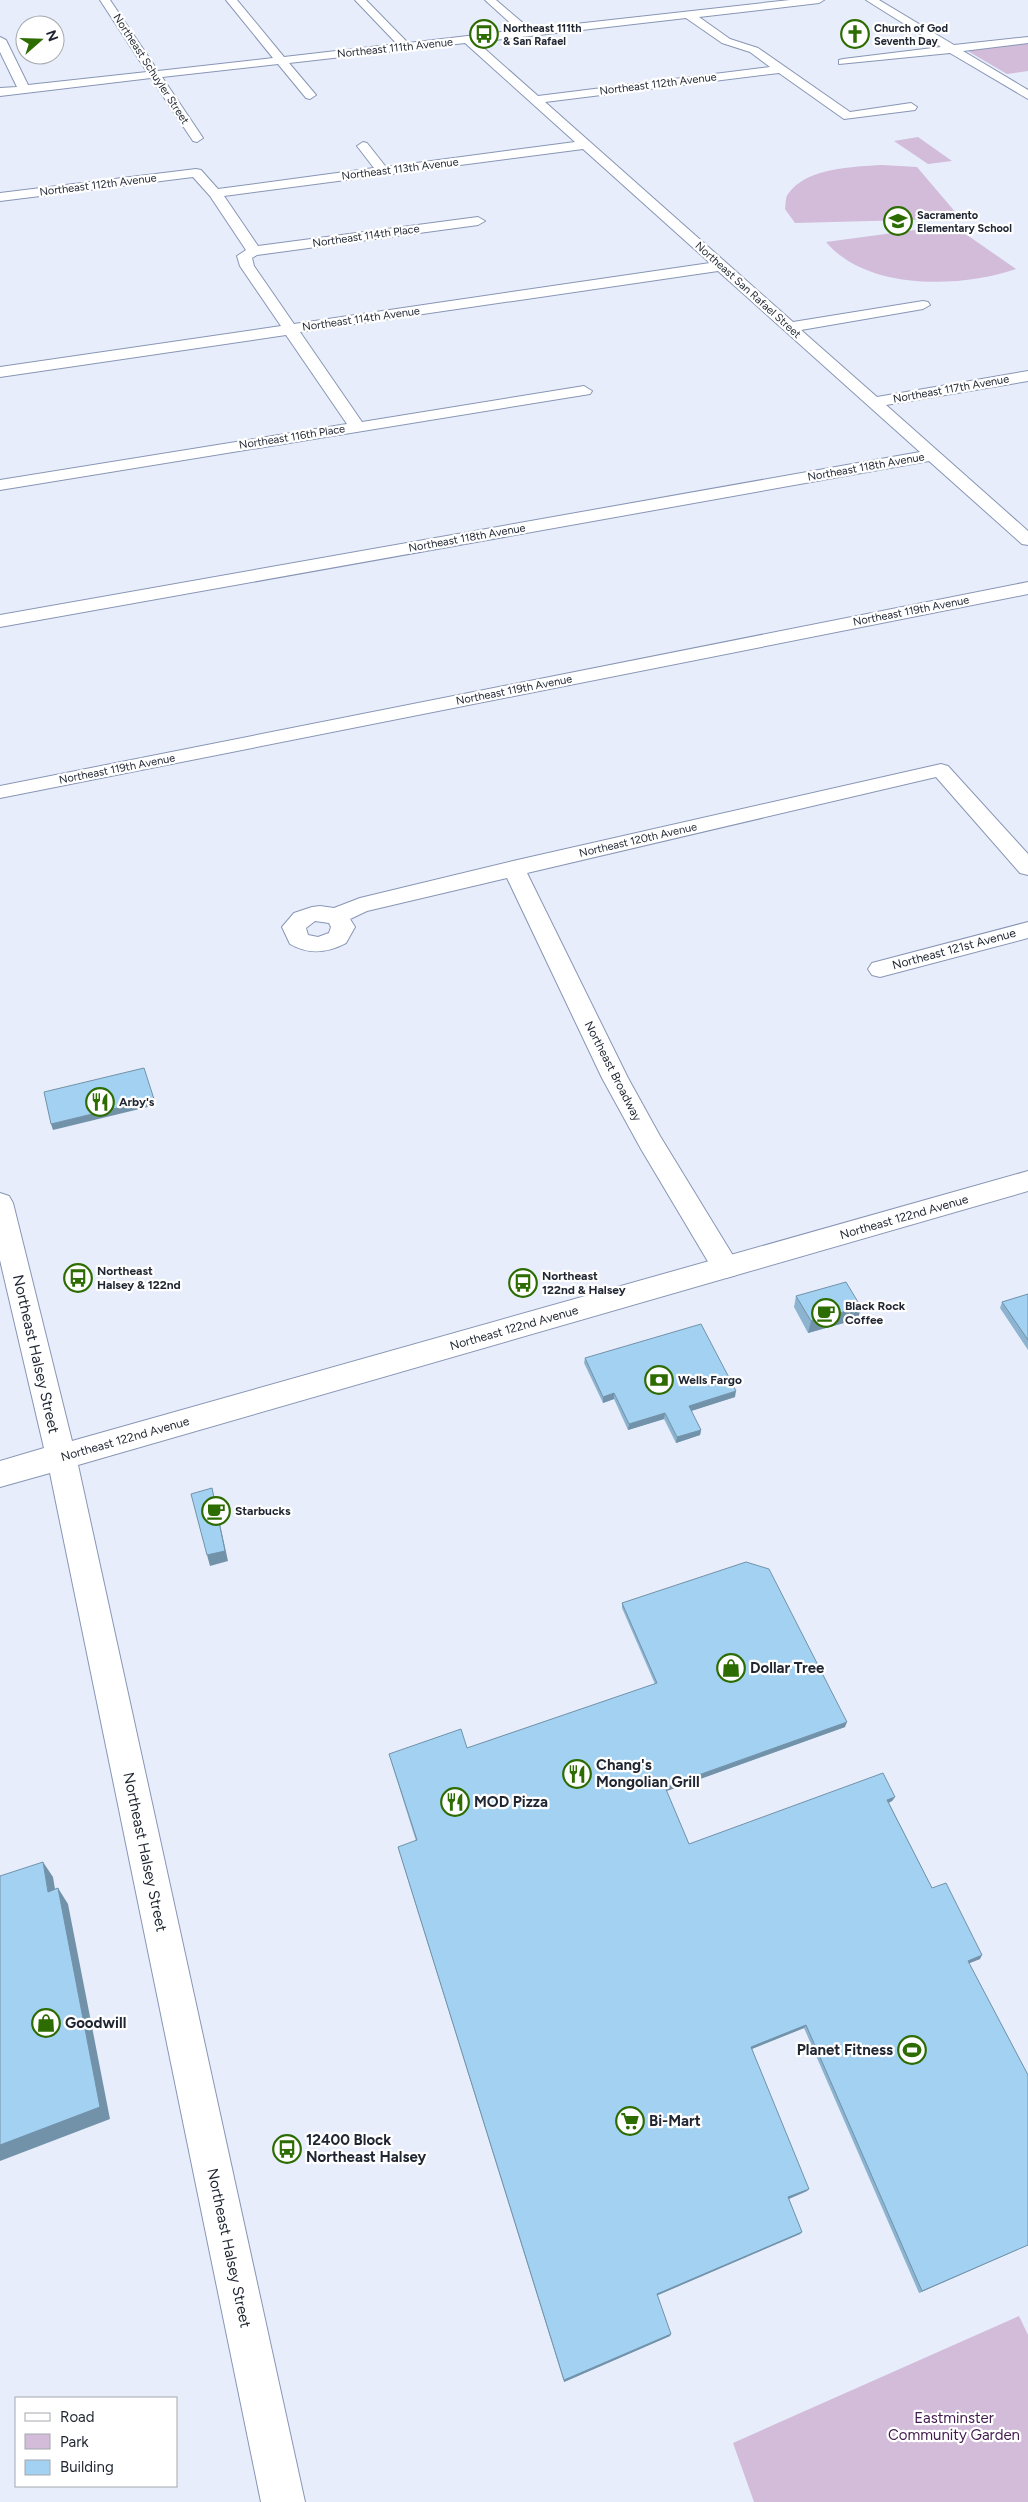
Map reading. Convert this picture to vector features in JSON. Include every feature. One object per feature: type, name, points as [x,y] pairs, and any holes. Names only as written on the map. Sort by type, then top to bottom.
[{"type":"street","name":"Northeast Schuyler Street","points":[[105,0],[196,138]]},
{"type":"street","points":[[231,0],[310,95]]},
{"type":"street","points":[[360,0],[405,46]]},
{"type":"street","points":[[490,0],[528,33]]},
{"type":"street","points":[[745,0],[756,7]]},
{"type":"street","name":"Northeast 111th Avenue","points":[[0,92],[819,0]]},
{"type":"street","points":[[871,0],[1028,95]]},
{"type":"street","points":[[632,10],[645,20]]},
{"type":"street","points":[[689,15],[720,37],[754,50],[848,116],[910,107]]},
{"type":"street","points":[[0,40],[24,89]]},
{"type":"street","name":"Northeast San Rafael Street","points":[[468,40],[1028,540]]},
{"type":"street","points":[[843,62],[1028,40]]},
{"type":"street","name":"Northeast 112th Avenue","points":[[535,100],[781,69]]},
{"type":"street","name":"Northeast 113th Avenue","points":[[215,193],[585,145]]},
{"type":"street","points":[[363,146],[384,170]]},
{"type":"street","name":"Northeast 112th Avenue","points":[[0,197],[196,173],[215,193]]},
{"type":"street","points":[[215,193],[254,251],[247,253],[244,259],[357,427]]},
{"type":"street","name":"Northeast 114th Place","points":[[254,251],[478,221]]},
{"type":"street","name":"Northeast 114th Avenue","points":[[0,372],[722,266]]},
{"type":"street","points":[[790,327],[923,305]]},
{"type":"street","name":"Northeast 117th Avenue","points":[[874,402],[1028,376]]},
{"type":"street","name":"Northeast 116th Place","points":[[0,485],[584,390]]},
{"type":"street","name":"Northeast 118th Avenue","points":[[0,621],[934,455]]},
{"type":"street","name":"Northeast 119th Avenue","points":[[0,792],[1028,588]]},
{"type":"street","name":"Northeast 120th Avenue","points":[[336,917],[360,905],[941,770],[1028,868]]},
{"type":"street","name":"Northeast Broadway","points":[[513,868],[615,1078],[650,1142],[726,1267]]},
{"type":"street","name":"Northeast 121st Avenue","points":[[880,968],[1028,930]]},
{"type":"street","name":"Northeast 122nd Avenue","points":[[0,1474],[1028,1182]]},
{"type":"street","name":"Northeast Halsey Street","points":[[0,1203],[61,1457],[283,2502]]},
{"type":"green space","points":[[1028,42],[1028,71],[1007,74],[966,50]]},
{"type":"green space","points":[[918,137],[952,161],[928,164],[894,141]]},
{"type":"green space","points":[[882,165],[917,167],[957,214],[946,219],[795,223],[785,209],[788,194],[796,185],[818,173],[845,168]]},
{"type":"green space","points":[[945,226],[957,228],[1016,269],[969,280],[943,282],[916,281],[890,277],[865,270],[844,258],[826,242]]},
{"type":"green space","name":"Eastminster Community Garden","points":[[1019,2316],[1028,2335],[1028,2502],[754,2502],[733,2443]]},
{"type":"building","name":"Arby's","points":[[144,1068],[154,1099],[51,1124],[44,1092]]},
{"type":"building","points":[[846,1282],[861,1307],[811,1321],[796,1296]]},
{"type":"building","points":[[1028,1294],[1028,1340],[1002,1302]]},
{"type":"building","name":"Wells Fargo","points":[[701,1324],[736,1391],[689,1406],[701,1430],[677,1437],[665,1413],[629,1424],[614,1393],[603,1397],[585,1358]]},
{"type":"building","points":[[212,1488],[225,1551],[207,1555],[191,1494]]},
{"type":"building","points":[[746,1562],[769,1569],[847,1722],[665,1787],[689,1844],[883,1773],[895,1797],[887,1800],[932,1888],[946,1883],[982,1955],[968,1961],[1028,2075],[1028,2245],[922,2291],[806,2025],[751,2047],[809,2189],[788,2197],[802,2232],[657,2294],[671,2334],[564,2380],[398,1847],[417,1840],[389,1754],[461,1729],[467,1748],[657,1683],[622,1603]]},
{"type":"building","name":"Goodwill","points":[[43,1862],[48,1892],[58,1888],[100,2107],[0,2145],[0,1876]]},
{"type":"place","name":"Northeast 111th & San Rafael","points":[[484,34]]},
{"type":"place","name":"Church of God Seventh Day","points":[[855,34]]},
{"type":"place","name":"Sacramento Elementary School","points":[[898,221]]},
{"type":"place","name":"Arby's","points":[[100,1102]]},
{"type":"place","name":"Northeast Halsey & 122nd","points":[[78,1278]]},
{"type":"place","name":"Northeast 122nd & Halsey","points":[[523,1283]]},
{"type":"place","name":"Black Rock Coffee","points":[[826,1313]]},
{"type":"place","name":"Wells Fargo","points":[[659,1380]]},
{"type":"place","name":"Starbucks","points":[[216,1511]]},
{"type":"place","name":"Dollar Tree","points":[[731,1668]]},
{"type":"place","name":"Chang's Mongolian Grill","points":[[577,1774]]},
{"type":"place","name":"MOD Pizza","points":[[455,1802]]},
{"type":"place","name":"Goodwill","points":[[46,2023]]},
{"type":"place","name":"Planet Fitness","points":[[912,2050]]},
{"type":"place","name":"Bi-Mart","points":[[630,2121]]},
{"type":"place","name":"12400 Block Northeast Halsey","points":[[287,2149]]}]
